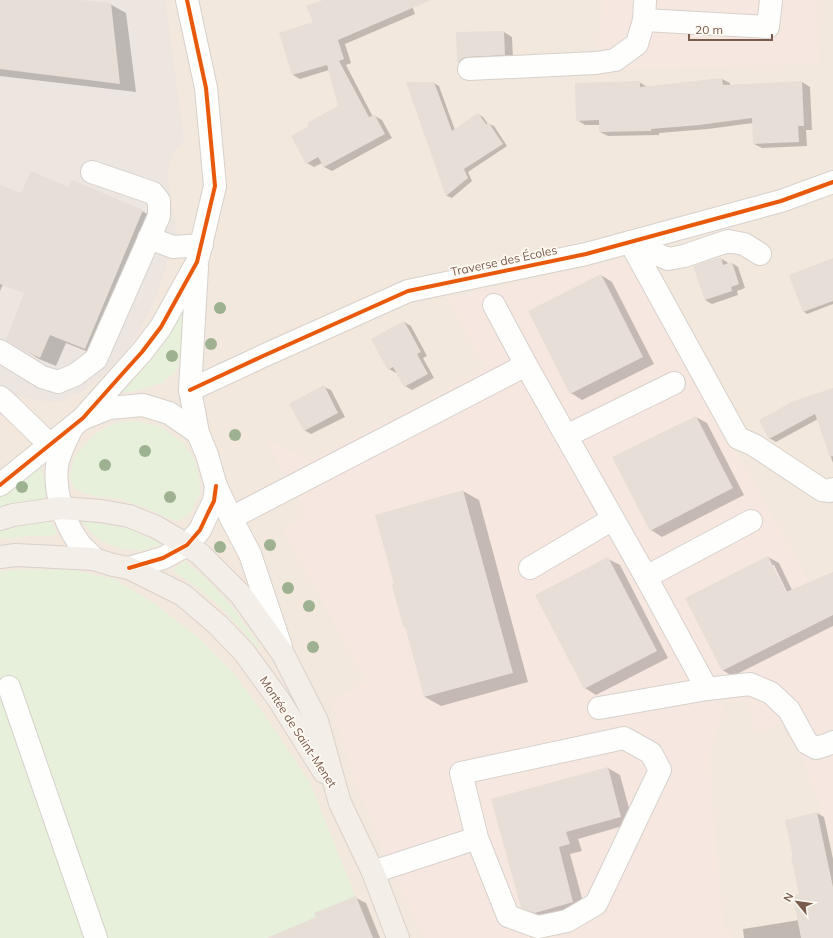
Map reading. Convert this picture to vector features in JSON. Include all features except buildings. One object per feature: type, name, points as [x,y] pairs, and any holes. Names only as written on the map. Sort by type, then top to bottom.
[{"type":"main road","name":"Montée de Saint-Menet","points":[[0,519],[13,515],[61,508],[101,511],[129,516],[156,527],[187,544],[200,554],[241,595],[283,654],[317,721],[340,803],[373,872],[398,938]]},
{"type":"main road","name":"Montée de Saint-Menet","points":[[0,557],[16,556],[94,559],[129,568],[184,595],[218,625],[244,652],[279,700],[337,793]]},
{"type":"street","points":[[0,485],[78,423],[142,352],[161,327],[200,254],[215,186],[206,88],[187,0]]},
{"type":"street","points":[[469,69],[596,63],[615,60],[637,44],[645,10],[768,27],[771,0]]},
{"type":"street","points":[[0,351],[42,377],[58,382],[75,375],[96,359],[159,216],[159,201],[152,193],[92,172]]},
{"type":"street","name":"Traverse des Écoles","points":[[190,390],[408,291],[586,254],[781,201],[833,182]]},
{"type":"street","points":[[149,238],[173,247],[200,254]]},
{"type":"street","points":[[630,242],[668,259],[684,256],[728,241],[744,244],[760,254]]},
{"type":"street","points":[[630,242],[738,438],[754,446],[822,490],[833,489]]},
{"type":"street","name":"Montée de Saint-Menet","points":[[200,254],[190,390],[198,433],[216,486],[250,554],[283,654]]},
{"type":"street","points":[[494,305],[707,689]]},
{"type":"street","points":[[231,518],[526,365]]},
{"type":"street","points":[[566,436],[674,383]]},
{"type":"street","points":[[0,398],[50,445]]},
{"type":"street","points":[[78,423],[109,408],[143,405],[169,413],[198,433]]},
{"type":"street","name":"Montée de Saint-Menet","points":[[78,423],[62,448],[57,466],[57,486],[61,508],[72,531],[79,543],[94,559]]},
{"type":"street","name":"Montée de Saint-Menet","points":[[129,568],[163,558],[187,544],[200,530],[214,501],[216,486]]},
{"type":"street","points":[[530,568],[613,519]]},
{"type":"street","points":[[646,577],[751,521]]},
{"type":"street","points":[[599,708],[707,689],[750,684],[771,693],[789,710],[807,743],[816,748],[833,742]]},
{"type":"street","points":[[8,687],[96,938]]},
{"type":"street","points":[[624,738],[651,753],[660,770],[596,904],[567,921],[538,927],[508,916],[477,838],[461,773],[624,738]]},
{"type":"street","points":[[373,872],[477,838]]},
{"type":"shaded area","points":[[0,0],[833,0],[833,938],[0,938]]},
{"type":"shaded area","points":[[0,0],[165,0],[184,140],[173,154],[167,170],[176,234],[158,292],[148,315],[126,353],[82,392],[58,402],[34,400],[19,396],[0,417]]},
{"type":"shaded area","points":[[603,0],[817,0],[819,64],[594,70]]},
{"type":"shaded area","points":[[627,258],[833,624],[833,843],[789,720],[755,734],[748,698],[725,702],[710,755],[711,786],[724,932],[732,929],[733,938],[424,938],[380,843],[354,779],[331,702],[366,681],[283,529],[306,514],[265,439],[310,460],[486,370],[448,298]]},
{"type":"green space","points":[[181,312],[186,314],[177,370],[162,383],[131,392],[121,392],[141,372],[158,351]]},
{"type":"green space","points":[[135,421],[161,427],[183,443],[195,460],[201,491],[191,512],[179,521],[167,518],[144,507],[119,499],[94,496],[76,490],[69,478],[75,456],[95,434],[115,423]]},
{"type":"green space","points":[[41,466],[47,492],[44,500],[0,508],[0,492]]},
{"type":"green space","points":[[84,521],[126,528],[158,542],[161,545],[143,550],[113,546],[96,537],[82,522]]},
{"type":"green space","points":[[43,522],[51,522],[57,534],[51,536],[30,536],[0,539],[0,531]]},
{"type":"green space","points":[[185,561],[210,582],[235,611],[260,647],[258,648],[228,614],[201,590],[172,570]]},
{"type":"green space","points":[[69,569],[114,579],[152,602],[198,637],[235,675],[268,720],[310,783],[372,938],[0,938],[0,572],[11,570]]},
{"type":"cycle path","points":[[0,485],[83,418],[142,352],[161,327],[197,262],[215,186],[206,88],[187,0]]},
{"type":"cycle path","points":[[190,390],[408,291],[586,254],[781,201],[833,182]]},
{"type":"cycle path","points":[[129,568],[163,558],[187,545],[200,530],[214,501],[216,486]]}]
